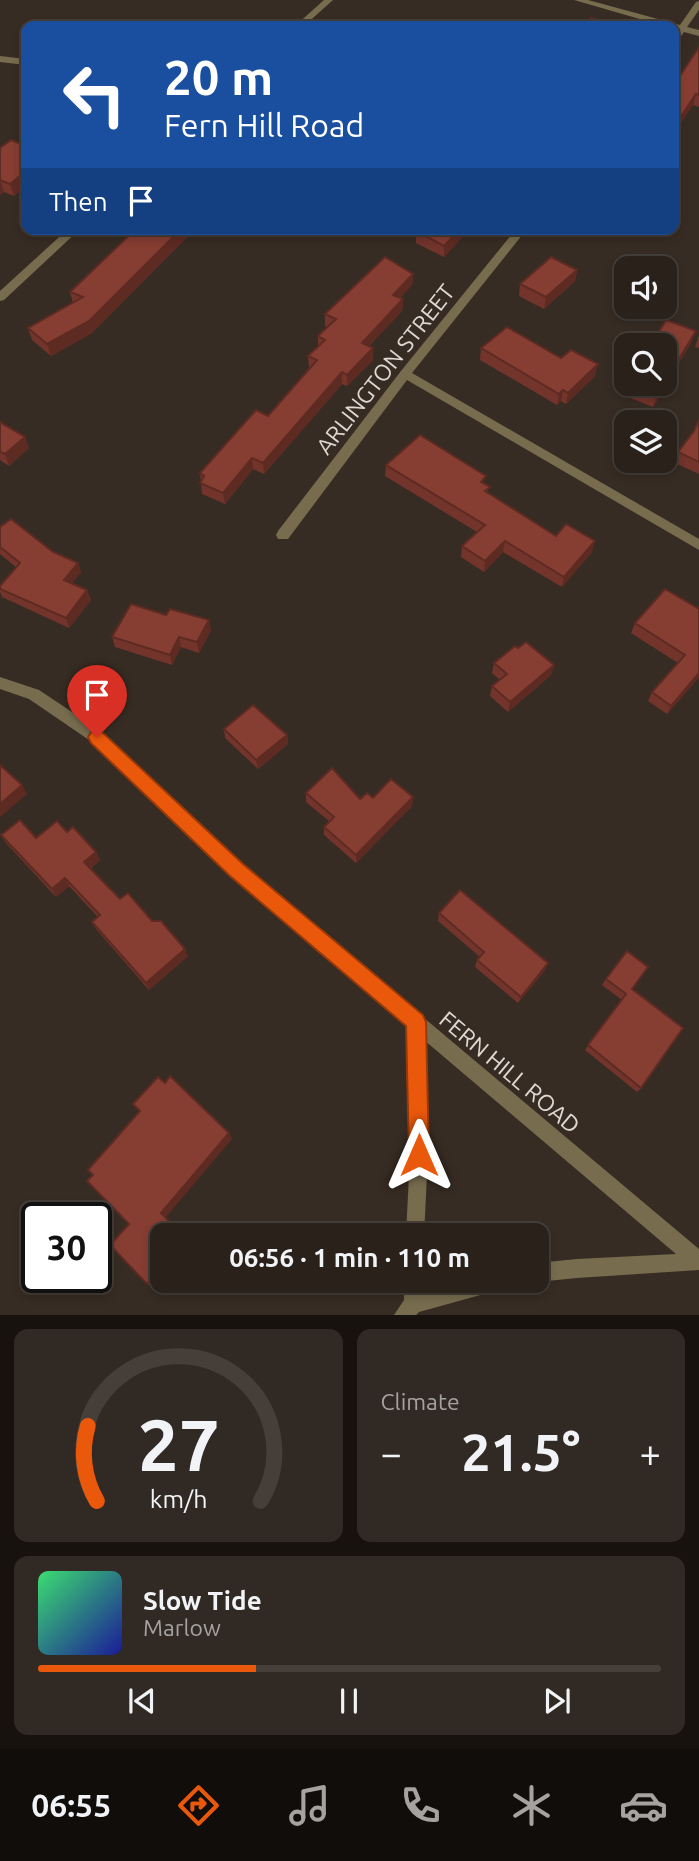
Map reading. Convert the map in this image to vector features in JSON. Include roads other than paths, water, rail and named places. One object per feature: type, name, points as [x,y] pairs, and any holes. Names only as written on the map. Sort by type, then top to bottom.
[{"type":"street","points":[[305,21],[329,0]]},
{"type":"street","points":[[578,0],[654,21]]},
{"type":"street","points":[[679,34],[699,4]]},
{"type":"street","points":[[679,28],[699,33]]},
{"type":"street","points":[[0,59],[21,61]]},
{"type":"street","points":[[0,297],[68,235]]},
{"type":"street","name":"ARLINGTON STREET","points":[[283,535],[405,374],[517,235]]},
{"type":"street","points":[[405,374],[699,545]]},
{"type":"street","name":"FERN HILL ROAD","points":[[0,683],[34,694],[97,737],[236,870],[699,1261]]},
{"type":"street","points":[[416,1022],[415,1072],[420,1133],[416,1223]]},
{"type":"street","points":[[549,1271],[699,1261]]},
{"type":"street","points":[[408,1309],[458,1293]]}]
